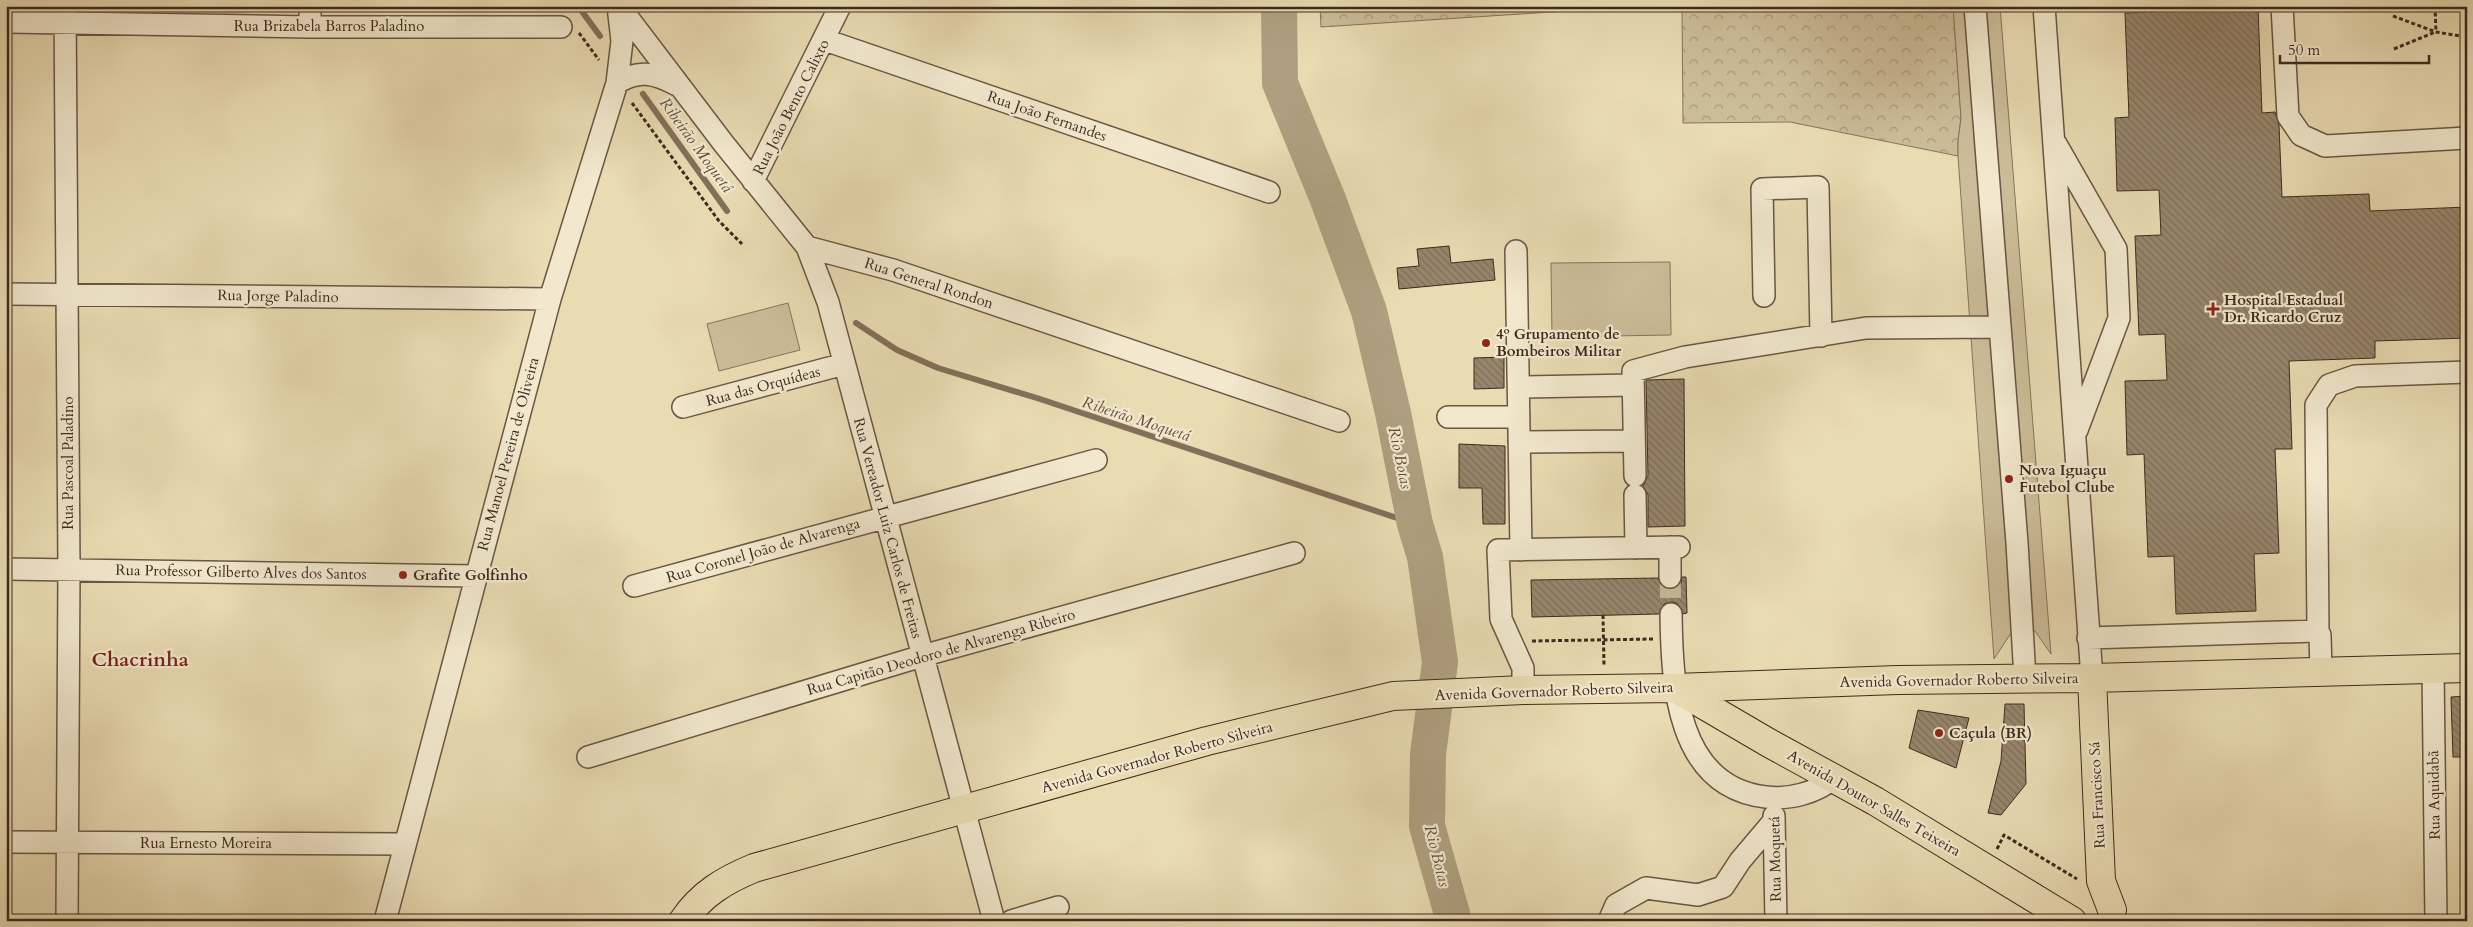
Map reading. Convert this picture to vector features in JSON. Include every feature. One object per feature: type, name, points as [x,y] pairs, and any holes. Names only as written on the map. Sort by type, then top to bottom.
[{"type":"main road","name":"Avenida Governador Roberto Silveira","points":[[684,921],[706,894],[740,874],[1207,741],[1393,696],[1524,690],[1675,688],[1767,684],[2467,668]]},
{"type":"main road","name":"Rua Francisco Sá","points":[[2092,678],[2101,881],[2115,917]]},
{"type":"main road","points":[[1746,730],[1746,709],[1750,698],[1767,684]]},
{"type":"main road","name":"Avenida Doutor Salles Teixeira","points":[[1675,688],[1746,730],[1834,778],[2072,921]]},
{"type":"street","points":[[310,6],[310,28]]},
{"type":"street","points":[[619,6],[678,86],[807,247]]},
{"type":"street","name":"Rua Manoel Pereira de Oliveira","points":[[385,921],[550,299],[617,83],[622,41],[619,6]]},
{"type":"street","name":"Rua João Bento Calixto","points":[[754,181],[825,40],[840,6]]},
{"type":"street","points":[[1975,6],[2025,678]]},
{"type":"street","points":[[2044,6],[2092,678]]},
{"type":"street","points":[[2282,6],[2288,116],[2301,136],[2325,146],[2467,138]]},
{"type":"street","name":"Rua Brizabela Barros Paladino","points":[[6,22],[65,14],[310,28],[568,26]]},
{"type":"street","name":"Rua Pascoal Paladino","points":[[65,14],[69,569],[67,921]]},
{"type":"street","name":"Rua João Fernandes","points":[[825,40],[1269,192]]},
{"type":"street","points":[[617,83],[632,75],[648,73],[665,78],[678,86]]},
{"type":"street","points":[[2053,140],[2116,249],[2119,318],[2074,436]]},
{"type":"street","points":[[1764,296],[1762,189],[1818,187],[1821,336]]},
{"type":"street","name":"Rua Vereador Luiz Carlos de Freitas","points":[[807,247],[828,302],[994,921]]},
{"type":"street","name":"Rua General Rondon","points":[[807,247],[893,270],[1339,421]]},
{"type":"street","points":[[1516,251],[1521,550]]},
{"type":"street","name":"Rua Jorge Paladino","points":[[6,294],[68,293],[550,299]]},
{"type":"street","points":[[1636,548],[1633,371],[1684,357],[1866,328],[2000,327]]},
{"type":"street","name":"Rua das Orquídeas","points":[[683,407],[844,364]]},
{"type":"street","points":[[2321,672],[2320,635],[2318,632],[2316,405],[2328,385],[2355,376],[2467,372]]},
{"type":"street","points":[[1518,387],[1634,385]]},
{"type":"street","points":[[1448,417],[1519,417]]},
{"type":"street","points":[[1519,442],[1634,441]]},
{"type":"street","name":"Rua Coronel João de Alvarenga","points":[[634,586],[884,516],[1096,460]]},
{"type":"street","points":[[1524,690],[1523,668],[1501,619],[1498,550],[1674,547],[1670,577]]},
{"type":"street","name":"Rua Capitão Deodoro de Alvarenga Ribeiro","points":[[588,757],[922,656],[1294,553]]},
{"type":"street","name":"Rua Professor Gilberto Alves dos Santos","points":[[6,568],[476,576]]},
{"type":"street","points":[[1671,614],[1675,688],[1684,725],[1695,749],[1707,766],[1721,778],[1739,789],[1761,797],[1776,798],[1808,792],[1834,778]]},
{"type":"street","points":[[2088,638],[2318,632]]},
{"type":"street","name":"Rua Aquidabã","points":[[2433,668],[2436,921]]},
{"type":"street","name":"Rua Moquetá","points":[[1776,798],[1773,822],[1776,921]]},
{"type":"street","points":[[1609,921],[1616,905],[1646,888],[1698,895],[1723,887],[1740,861],[1773,822]]},
{"type":"street","name":"Rua Ernesto Moreira","points":[[6,842],[405,844]]},
{"type":"street","points":[[1011,921],[1058,907]]},
{"type":"path","points":[[2435,6],[2436,32]]},
{"type":"path","points":[[2393,16],[2436,32],[2467,36]]},
{"type":"path","points":[[568,26],[617,83],[720,221],[742,244]]},
{"type":"path","points":[[2394,49],[2436,32]]},
{"type":"path","points":[[1604,615],[1604,689]]},
{"type":"path","points":[[1511,641],[1671,639]]},
{"type":"path","points":[[1986,868],[2004,835],[2082,882]]},
{"type":"green space","points":[[1320,6],[1644,6],[1321,27]]},
{"type":"green space","points":[[1682,6],[1953,6],[1961,118],[1958,156],[1790,122],[1683,123]]},
{"type":"green space","name":"Nova Iguaçu Futebol Clube","points":[[1953,6],[2000,6],[2051,654],[2035,631],[2011,633],[1994,659],[1958,156],[1961,118]]},
{"type":"green space","points":[[1670,262],[1671,335],[1552,337],[1551,263]]},
{"type":"green space","points":[[788,303],[800,350],[719,371],[707,324]]},
{"type":"building","name":"Hospital Estadual Dr. Ricardo Cruz","points":[[2258,8],[2262,113],[2275,112],[2279,125],[2282,197],[2369,194],[2370,211],[2467,207],[2467,338],[2375,341],[2375,358],[2289,361],[2292,449],[2275,449],[2279,553],[2254,554],[2256,611],[2176,614],[2174,556],[2148,557],[2144,454],[2127,455],[2125,381],[2167,380],[2165,334],[2139,335],[2135,236],[2161,235],[2159,190],[2117,191],[2115,118],[2129,117],[2125,13]]},
{"type":"building","points":[[1449,246],[1451,263],[1493,259],[1495,280],[1399,289],[1397,268],[1419,266],[1417,249]]},
{"type":"building","points":[[1504,357],[1504,388],[1474,389],[1474,358]]},
{"type":"building","points":[[1684,379],[1685,526],[1648,527],[1648,495],[1643,486],[1648,476],[1646,380]]},
{"type":"building","points":[[1459,444],[1505,446],[1505,524],[1483,524],[1482,488],[1459,488]]},
{"type":"building","points":[[1682,577],[1686,577],[1687,613],[1683,614],[1677,603],[1671,602],[1664,604],[1659,614],[1532,617],[1531,580],[1658,578],[1663,588],[1670,589],[1681,584]]},
{"type":"building","points":[[2467,696],[2467,757],[2453,757],[2451,697]]},
{"type":"building","points":[[2005,704],[2024,704],[2026,784],[2001,815],[1988,813],[2001,761]]},
{"type":"building","name":"Caçula (BR)","points":[[1918,710],[1969,718],[1956,768],[1909,748]]},
{"type":"waterway","name":"Ribeirão Moquetá","points":[[578,6],[600,36]]},
{"type":"waterway","name":"Rio Botas","points":[[1279,6],[1280,83],[1327,197],[1369,311],[1393,413],[1415,524],[1425,557],[1440,662],[1428,754],[1427,826],[1454,921]]},
{"type":"waterway","name":"Ribeirão Moquetá","points":[[643,94],[727,211]]},
{"type":"waterway","name":"Ribeirão Moquetá","points":[[856,323],[897,350],[938,368],[1040,399],[1415,524]]},
{"type":"tunnel","points":[[1670,577],[1671,614]]},
{"type":"place","name":"Hospital Estadual Dr. Ricardo Cruz","points":[[2213,309]]},
{"type":"place","name":"4º Grupamento de Bombeiros Militar","points":[[1486,343]]},
{"type":"place","name":"Nova Iguaçu Futebol Clube","points":[[2009,479]]},
{"type":"place","name":"Grafite Golfinho","points":[[403,575]]},
{"type":"place","name":"Caçula (BR)","points":[[1939,733]]},
{"type":"district","name":"Chacrinha","points":[[140,659]]}]
